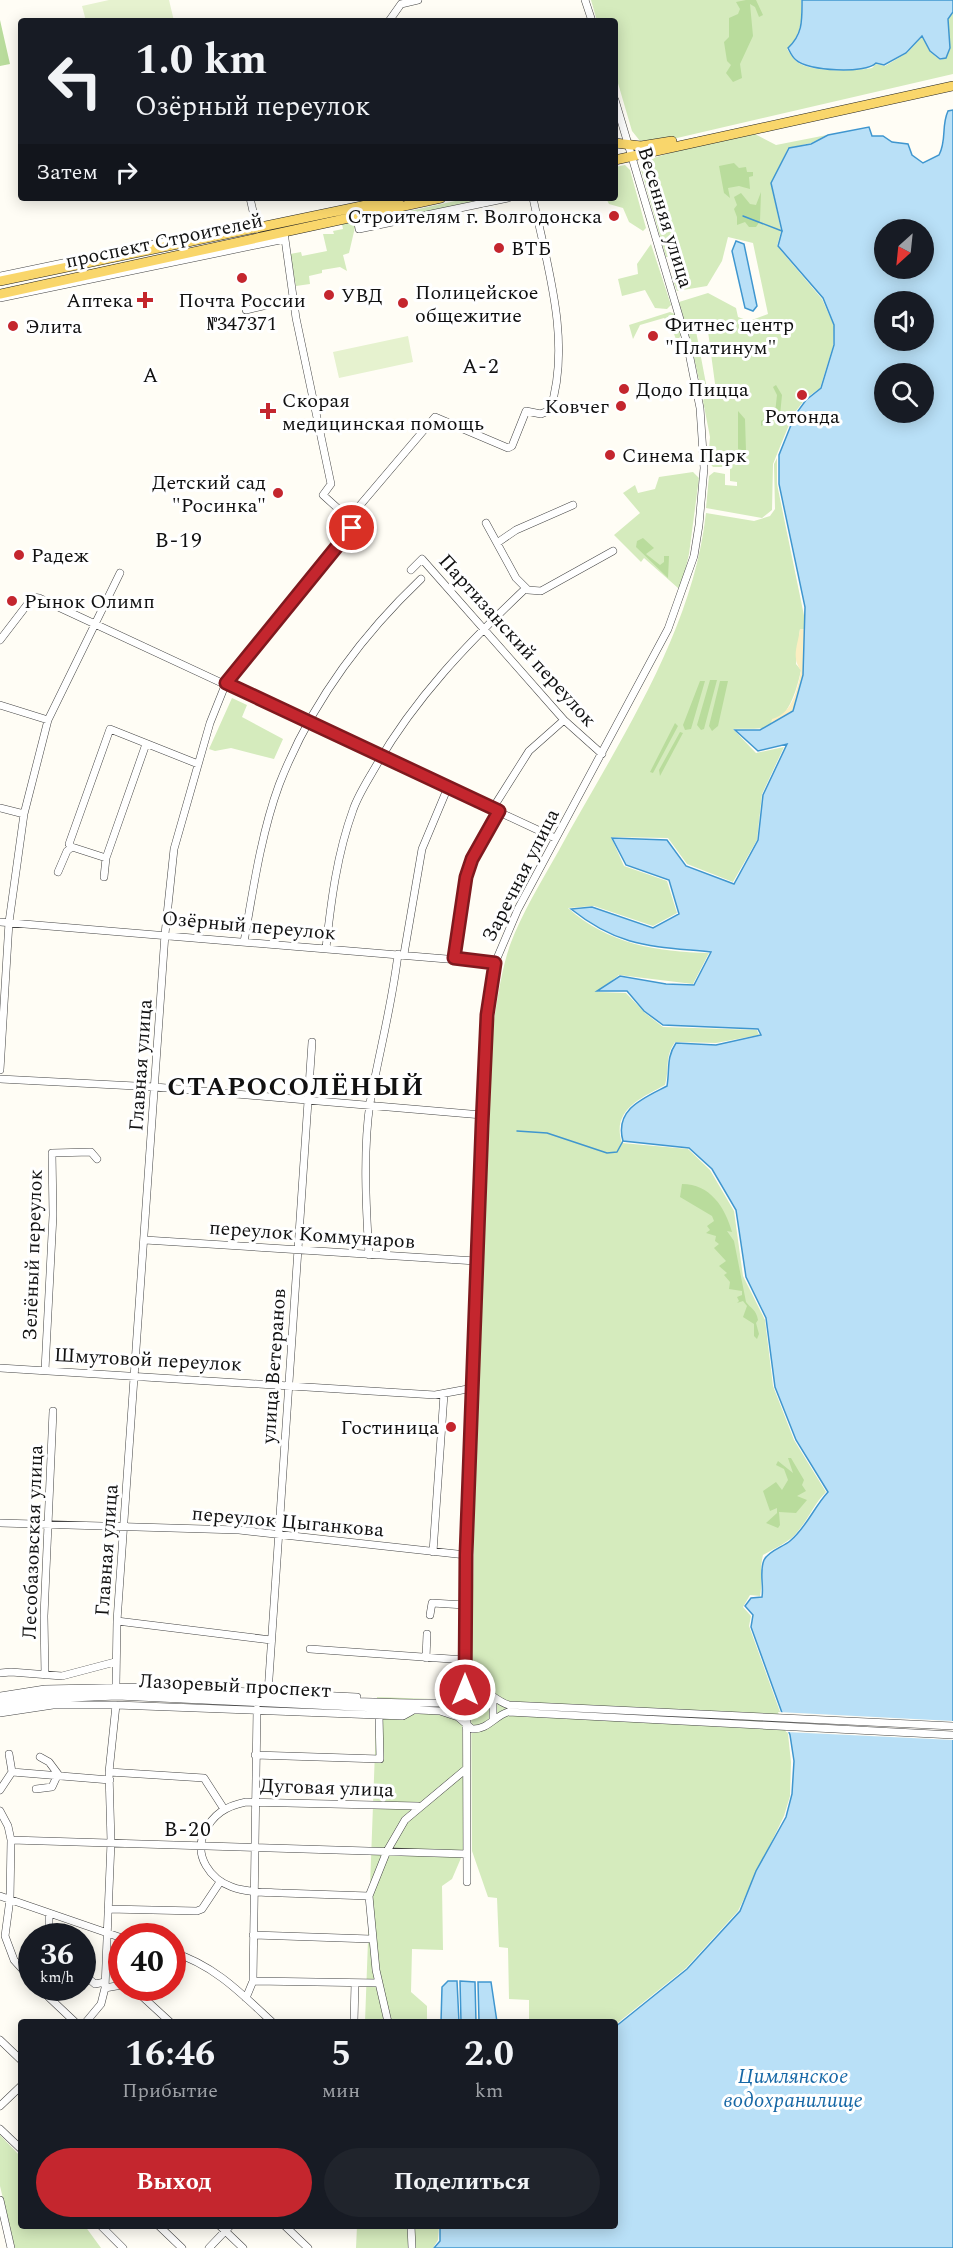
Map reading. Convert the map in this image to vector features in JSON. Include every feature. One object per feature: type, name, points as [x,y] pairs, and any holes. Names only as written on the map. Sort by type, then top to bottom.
[{"type":"main road","points":[[618,143],[641,146],[662,144],[953,80]]},
{"type":"main road","points":[[618,159],[953,86]]},
{"type":"main road","name":"проспект Строителей","points":[[0,281],[386,201]]},
{"type":"main road","name":"проспект Строителей","points":[[0,296],[284,236],[428,201]]},
{"type":"street","points":[[390,18],[396,7],[418,0]]},
{"type":"street","points":[[585,0],[591,18]]},
{"type":"street","name":"Весенняя улица","points":[[618,111],[687,343],[700,408],[704,468],[699,525],[694,556],[683,592]]},
{"type":"street","points":[[251,201],[257,229]]},
{"type":"street","points":[[357,217],[359,229],[494,201]]},
{"type":"street","name":"Главная улица","points":[[117,1685],[115,1662],[117,1621],[136,1378],[165,934],[174,849],[198,764],[226,683],[435,417],[508,448],[512,446],[526,411],[541,414],[550,410],[559,349],[553,295],[534,201]]},
{"type":"street","points":[[0,276],[202,234],[226,236]]},
{"type":"street","points":[[284,236],[293,299],[331,484],[323,495],[352,521]]},
{"type":"street","points":[[246,310],[293,299]]},
{"type":"street","points":[[497,543],[516,530],[573,505]]},
{"type":"street","points":[[486,523],[525,589]]},
{"type":"street","points":[[525,589],[541,591],[613,551]]},
{"type":"street","name":"Партизанский переулок","points":[[411,570],[422,559],[564,720],[602,754]]},
{"type":"street","points":[[0,1070],[9,922],[24,814],[48,720],[120,573]]},
{"type":"street","points":[[244,942],[255,879],[279,786],[308,722],[366,635],[421,579]]},
{"type":"street","points":[[326,948],[337,868],[353,808],[404,720],[432,685],[484,628],[525,589]]},
{"type":"street","name":"Заречная улица","points":[[467,1882],[466,1555],[482,1115],[487,1015],[495,963],[518,909],[646,673],[683,592]]},
{"type":"street","points":[[0,640],[33,597],[46,601],[93,625],[226,683],[555,838]]},
{"type":"street","points":[[0,705],[48,720]]},
{"type":"street","points":[[454,958],[466,877],[472,859],[496,809],[529,751],[564,720]]},
{"type":"street","points":[[58,872],[70,845],[110,729],[198,764]]},
{"type":"street","points":[[104,877],[106,858],[146,744]]},
{"type":"street","points":[[369,1255],[366,1208],[370,1105],[423,849],[448,787]]},
{"type":"street","points":[[0,808],[24,814]]},
{"type":"street","points":[[70,845],[106,858]]},
{"type":"street","name":"Озёрный переулок","points":[[0,922],[495,963]]},
{"type":"street","name":"улица Ветеранов","points":[[268,1693],[312,1042]]},
{"type":"street","points":[[0,1079],[155,1087],[482,1115]]},
{"type":"street","name":"Зелёный переулок","points":[[45,1370],[53,1215],[52,1153],[91,1152],[97,1159]]},
{"type":"street","name":"переулок Коммунаров","points":[[145,1240],[476,1261]]},
{"type":"street","name":"Шмутовой переулок","points":[[0,1368],[136,1378],[288,1384],[335,1390],[444,1394],[473,1388]]},
{"type":"street","points":[[433,1552],[444,1394]]},
{"type":"street","name":"Лесобазовская улица","points":[[45,1675],[44,1616],[53,1411]]},
{"type":"street","name":"переулок Цыганкова","points":[[0,1523],[239,1530],[466,1555]]},
{"type":"street","points":[[430,1615],[432,1603],[465,1605]]},
{"type":"street","points":[[117,1621],[271,1640]]},
{"type":"street","points":[[426,1658],[427,1634]]},
{"type":"street","points":[[310,1649],[426,1658],[465,1664],[481,1688],[494,1699],[508,1705],[953,1726]]},
{"type":"street","points":[[0,1673],[62,1676],[115,1662]]},
{"type":"street","points":[[0,1695],[45,1689],[117,1685],[399,1699],[413,1706],[403,1716],[116,1705],[53,1705],[0,1713]]},
{"type":"street","name":"Лазоревый проспект","points":[[0,1706],[47,1699],[117,1696],[413,1706],[451,1700],[466,1686],[481,1688]]},
{"type":"street","name":"Лазоревый проспект","points":[[0,1701],[47,1694],[117,1691],[413,1706],[452,1714],[479,1730]]},
{"type":"street","points":[[493,1720],[494,1699]]},
{"type":"street","points":[[88,2019],[101,2004],[105,1985],[111,1842],[110,1776],[116,1705]]},
{"type":"street","points":[[246,1998],[253,1981],[257,1709]]},
{"type":"street","points":[[466,1737],[508,1712],[953,1735]]},
{"type":"street","points":[[255,1755],[380,1759],[379,1715]]},
{"type":"street","points":[[0,1790],[12,1772],[9,1754]]},
{"type":"street","points":[[40,1757],[50,1762],[58,1774]]},
{"type":"street","points":[[387,2019],[371,1939],[369,1896],[387,1851],[405,1820],[418,1806],[466,1769]]},
{"type":"street","points":[[12,1772],[204,1778],[224,1809],[208,1826],[201,1846],[206,1868],[220,1882],[240,1890],[369,1896]]},
{"type":"street","points":[[36,1788],[52,1787],[58,1774]]},
{"type":"street","name":"Дуговая улица","points":[[224,1809],[254,1801],[418,1806]]},
{"type":"street","points":[[0,1811],[8,1826],[11,1840],[10,1899],[5,1936],[18,1964]]},
{"type":"street","points":[[11,1840],[467,1854]]},
{"type":"street","points":[[108,1909],[197,1911],[202,1909],[220,1882]]},
{"type":"street","points":[[0,1896],[106,1933]]},
{"type":"street","points":[[49,1913],[49,1923]]},
{"type":"street","points":[[253,1935],[371,1939]]},
{"type":"street","points":[[186,1957],[204,1964],[269,2019]]},
{"type":"street","points":[[253,1981],[379,1983]]},
{"type":"street","points":[[354,2019],[355,1983]]},
{"type":"street","points":[[96,1984],[105,1985]]},
{"type":"street","points":[[53,2001],[72,2019]]},
{"type":"street","points":[[147,2001],[167,2019]]},
{"type":"street","points":[[0,2040],[18,2057]]},
{"type":"street","points":[[0,2106],[18,2089]]},
{"type":"street","points":[[0,2129],[18,2146]]},
{"type":"street","points":[[0,2200],[11,2248]]},
{"type":"street","points":[[104,2229],[123,2248]]},
{"type":"street","points":[[162,2229],[182,2248]]},
{"type":"street","points":[[209,2248],[224,2229]]},
{"type":"street","points":[[226,2229],[243,2248]]},
{"type":"street","points":[[288,2229],[308,2248]]},
{"type":"street","points":[[411,2229],[412,2248]]},
{"type":"green space","points":[[109,0],[169,0],[173,18],[85,18],[82,6]]},
{"type":"green space","points":[[591,0],[801,0],[800,26],[796,38],[787,49],[795,60],[811,68],[855,70],[872,68],[876,64],[885,66],[907,53],[922,37],[930,52],[940,60],[946,58],[950,47],[948,18],[953,12],[953,74],[677,138],[640,141],[632,131],[618,83],[618,18],[596,18]]},
{"type":"green space","points":[[756,0],[763,15],[759,17],[755,7],[750,4],[753,36],[740,64],[742,78],[733,82],[726,73],[731,65],[727,61],[724,42],[729,37],[729,18],[738,14],[740,9],[736,2]]},
{"type":"green space","points":[[0,20],[10,64],[0,66]]},
{"type":"green space","points":[[755,134],[776,145],[827,135],[811,143],[788,148],[771,184],[781,231],[777,246],[822,299],[834,326],[833,346],[820,388],[805,399],[793,415],[773,464],[772,510],[762,518],[706,508],[709,476],[714,472],[725,474],[725,485],[737,486],[737,482],[730,481],[730,462],[735,459],[736,452],[727,452],[725,467],[713,467],[708,461],[710,437],[703,401],[705,396],[716,391],[707,324],[685,323],[679,302],[708,293],[736,308],[738,317],[749,321],[768,314],[753,243],[728,237],[722,261],[707,286],[677,291],[672,278],[678,273],[674,257],[666,257],[640,166],[643,161],[680,150]]},
{"type":"green space","points":[[734,163],[739,168],[746,167],[747,172],[753,172],[753,176],[749,177],[750,189],[739,186],[728,188],[730,198],[724,193],[719,166]]},
{"type":"green space","points":[[625,165],[630,170],[646,228],[643,231],[629,222],[623,208],[609,204],[608,201],[618,201],[618,166]]},
{"type":"green space","points":[[761,192],[760,221],[756,227],[749,227],[745,222],[737,225],[734,209],[737,205],[734,197],[741,193],[750,204],[756,205]]},
{"type":"green space","points":[[455,201],[487,201],[362,226],[364,221]]},
{"type":"green space","points":[[356,223],[349,253],[343,255],[347,271],[340,267],[322,270],[322,273],[309,276],[310,284],[296,286],[290,254],[301,252],[302,256],[327,251],[323,234],[334,234],[333,231],[343,229],[342,224]]},
{"type":"green space","points":[[651,244],[671,305],[667,309],[655,308],[645,290],[622,296],[618,279],[638,274],[637,264]]},
{"type":"green space","points":[[670,312],[675,314],[681,335],[677,342],[670,323],[664,318],[640,325],[633,339],[629,325]]},
{"type":"green space","points":[[692,330],[696,331],[707,389],[704,391],[701,389],[689,335]]},
{"type":"green space","points":[[408,336],[413,362],[339,378],[333,352]]},
{"type":"green space","points":[[776,385],[782,395],[780,415],[761,426],[761,421],[775,413],[777,395],[773,387]]},
{"type":"green space","points":[[738,411],[745,419],[746,451],[738,449]]},
{"type":"green space","points":[[777,458],[777,484],[807,630],[800,629],[796,664],[801,670],[794,695],[781,718],[767,727],[733,729],[756,753],[784,747],[762,794],[757,840],[733,882],[687,864],[668,838],[611,837],[624,866],[667,881],[677,913],[653,926],[594,906],[568,908],[600,930],[634,944],[671,951],[709,953],[693,984],[619,975],[597,992],[626,993],[645,1013],[663,1027],[757,1030],[759,1035],[716,1043],[675,1042],[668,1058],[665,1085],[630,1106],[624,1114],[620,1132],[622,1143],[688,1149],[710,1170],[734,1211],[743,1276],[765,1320],[773,1386],[794,1440],[826,1492],[795,1535],[763,1555],[760,1596],[750,1595],[743,1607],[751,1616],[749,1626],[788,1734],[791,1762],[790,1796],[784,1816],[738,1911],[686,1968],[618,2023],[618,2019],[529,2019],[529,2000],[509,1999],[508,1948],[499,1947],[497,1898],[488,1897],[472,1851],[471,1681],[477,1405],[493,1025],[504,965],[520,921],[627,730],[668,647],[685,603],[698,559],[706,513],[754,521],[770,516],[775,509],[774,464]]},
{"type":"green space","points":[[693,472],[699,478],[689,554],[682,584],[678,588],[644,558],[641,562],[614,535],[640,513],[623,493],[635,485],[638,493],[655,489],[659,477]]},
{"type":"green space","points":[[643,538],[654,548],[646,554],[660,565],[664,562],[664,556],[669,556],[668,578],[636,547],[637,541]]},
{"type":"green space","points":[[710,680],[717,680],[704,729],[701,730],[697,725]]},
{"type":"green space","points":[[700,681],[705,681],[691,729],[685,730],[683,725]]},
{"type":"green space","points":[[720,681],[728,681],[718,726],[712,731],[709,726]]},
{"type":"green space","points":[[232,698],[247,705],[242,717],[283,739],[274,759],[231,748],[215,751],[209,749]]},
{"type":"green space","points":[[675,723],[678,726],[653,773],[650,772]]},
{"type":"green space","points":[[680,732],[683,733],[660,776],[659,770]]},
{"type":"green space","points":[[682,1184],[701,1188],[715,1199],[725,1214],[732,1232],[727,1231],[734,1241],[746,1302],[757,1316],[759,1334],[757,1339],[754,1336],[754,1324],[743,1317],[747,1306],[743,1301],[737,1303],[739,1301],[737,1297],[742,1295],[742,1291],[729,1289],[730,1282],[724,1275],[727,1273],[719,1266],[726,1261],[714,1248],[719,1244],[715,1241],[716,1236],[706,1233],[710,1230],[707,1226],[714,1221],[712,1216],[680,1197]]},
{"type":"green space","points":[[788,1458],[791,1458],[804,1480],[802,1485],[806,1491],[797,1496],[807,1500],[796,1513],[779,1512],[780,1525],[778,1528],[766,1523],[777,1513],[777,1508],[770,1511],[763,1491],[776,1482],[782,1490],[788,1480],[784,1469],[776,1465],[778,1461],[793,1473]]},
{"type":"green space","points":[[377,1697],[462,1700],[464,1851],[452,1879],[442,1886],[443,1950],[412,1949],[411,1992],[427,2006],[427,2019],[365,2019]]},
{"type":"green space","points":[[0,2135],[18,2154],[18,2229],[87,2229],[101,2248],[15,2248],[0,2186]]},
{"type":"green space","points":[[357,2229],[439,2229],[438,2240],[433,2248],[356,2248]]},
{"type":"sand","points":[[800,629],[807,630],[803,710],[770,726],[772,719],[785,712],[796,693],[801,671],[796,660]]},
{"type":"water","points":[[802,0],[953,0],[953,12],[948,19],[950,48],[946,58],[940,59],[930,51],[922,36],[906,53],[884,65],[876,63],[861,69],[836,70],[802,64],[793,57],[788,48],[799,32],[802,20]]},
{"type":"water","name":"Цимлянское водохранилище","points":[[953,110],[953,2248],[434,2248],[440,2241],[440,2229],[618,2229],[618,2025],[687,1969],[740,1911],[756,1871],[786,1817],[792,1794],[794,1761],[790,1735],[751,1627],[753,1615],[745,1606],[751,1598],[762,1597],[762,1569],[766,1557],[796,1536],[828,1492],[796,1440],[775,1387],[766,1318],[746,1277],[736,1210],[712,1169],[689,1148],[623,1141],[621,1130],[627,1113],[633,1106],[667,1086],[670,1058],[676,1043],[716,1045],[761,1035],[758,1029],[663,1025],[644,1011],[627,991],[597,991],[620,976],[666,984],[694,985],[711,952],[637,943],[605,931],[571,909],[592,907],[653,928],[679,914],[669,880],[626,865],[612,838],[667,840],[686,866],[734,884],[758,840],[763,795],[787,744],[758,751],[735,730],[760,730],[793,711],[803,675],[805,607],[779,484],[779,455],[795,415],[806,400],[821,388],[834,345],[834,325],[823,298],[778,246],[782,231],[771,183],[789,148],[811,144],[828,135],[869,127],[872,136],[883,136],[892,142],[908,144],[912,155],[923,163],[939,155],[948,111]]},
{"type":"water","points":[[736,241],[744,244],[757,306],[753,311],[745,308],[732,251]]},
{"type":"water","points":[[448,1981],[457,1981],[459,2019],[441,2019],[442,1987]]},
{"type":"water","points":[[460,1981],[475,1982],[476,2019],[461,2019]]},
{"type":"water","points":[[478,1982],[491,1982],[497,2019],[479,2019]]},
{"type":"pier","points":[[778,1712],[953,1721],[953,1740],[786,1732]]},
{"type":"waterway","points":[[743,216],[782,231]]},
{"type":"waterway","points":[[517,1131],[547,1133],[607,1153],[617,1152],[623,1141]]},
{"type":"place","name":"Строителям г. Волгодонска","points":[[614,216]]},
{"type":"place","name":"ВТБ","points":[[499,248]]},
{"type":"place","name":"Почта России №347371","points":[[242,278]]},
{"type":"place","name":"УВД","points":[[329,295]]},
{"type":"place","name":"Аптека","points":[[145,300]]},
{"type":"place","name":"Полицейское общежитие","points":[[403,303]]},
{"type":"place","name":"Элита","points":[[13,326]]},
{"type":"place","name":"Фитнес центр \"Платинум\"","points":[[653,336]]},
{"type":"place","name":"Додо Пицца","points":[[624,389]]},
{"type":"place","name":"Ротонда","points":[[802,395]]},
{"type":"place","name":"Ковчег","points":[[621,406]]},
{"type":"place","name":"Скорая медицинская помощь","points":[[268,411]]},
{"type":"place","name":"Синема Парк","points":[[610,455]]},
{"type":"place","name":"Детский сад \"Росинка\"","points":[[278,493]]},
{"type":"place","name":"Радеж","points":[[19,555]]},
{"type":"place","name":"Рынок Олимп","points":[[12,601]]},
{"type":"place","name":"Гостиница","points":[[451,1427]]},
{"type":"district","name":"А-2","points":[[481,366]]},
{"type":"district","name":"А","points":[[151,375]]},
{"type":"district","name":"В-19","points":[[179,540]]},
{"type":"district","name":"СТАРОCОЛЁНЫЙ","points":[[296,1086]]},
{"type":"district","name":"В-20","points":[[188,1829]]},
{"type":"route","points":[[352,528],[226,683],[499,811],[472,859],[466,877],[454,958],[495,963],[485,1047],[466,1555],[465,1690]]}]
